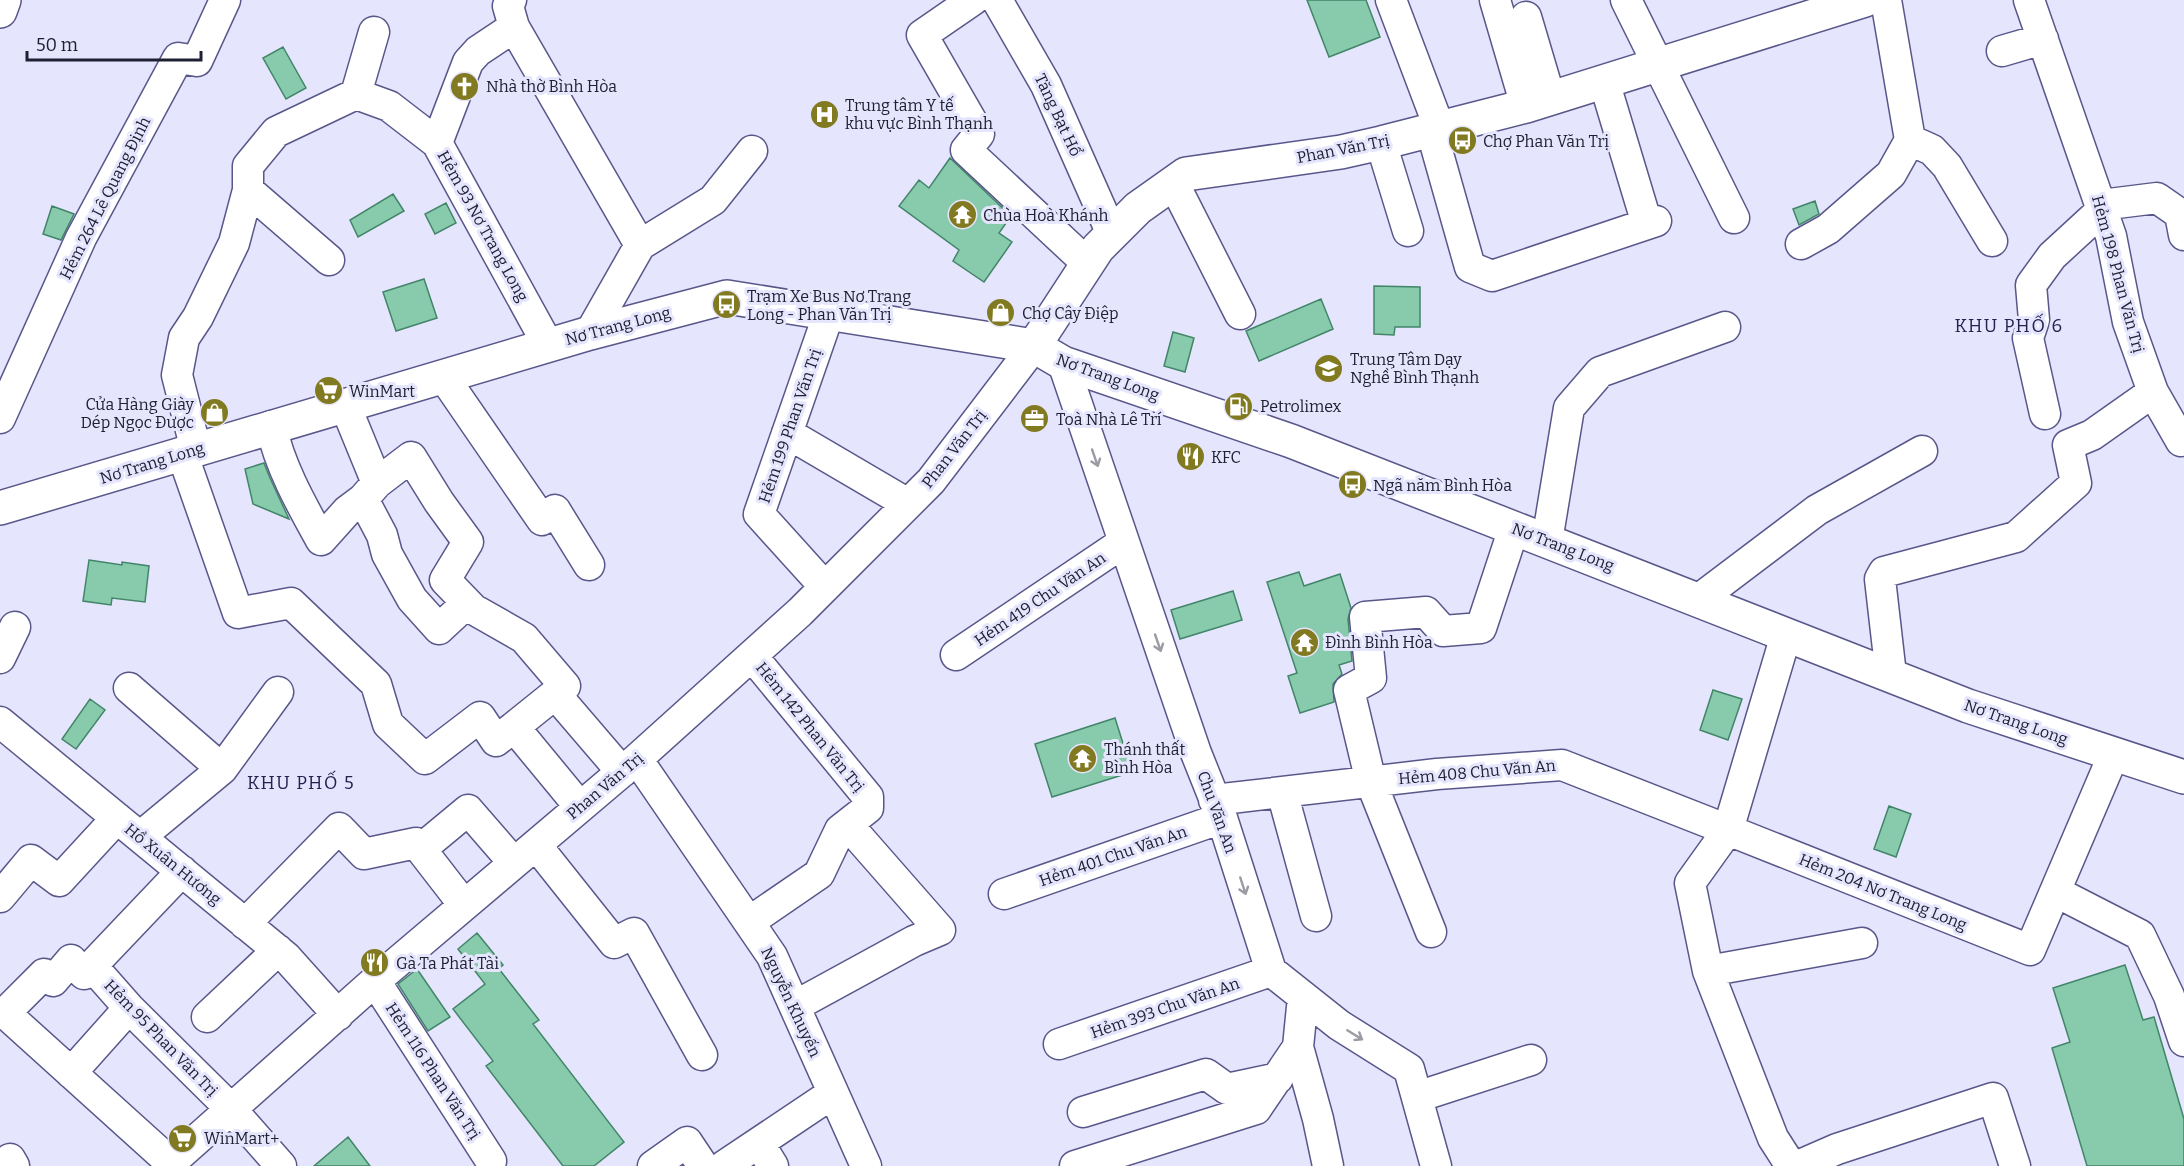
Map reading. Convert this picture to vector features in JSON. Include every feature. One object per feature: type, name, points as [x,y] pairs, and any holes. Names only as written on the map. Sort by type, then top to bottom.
[{"type":"main road","points":[[0,11],[3,0]]},
{"type":"main road","name":"Phan Văn Trị","points":[[1034,346],[1087,263],[1112,234],[1138,207],[1186,174],[1341,152],[1381,143],[1538,102],[1847,3]]},
{"type":"main road","name":"Nơ Trang Long","points":[[0,508],[548,345],[727,297],[1034,346],[1063,363],[1292,441],[1968,706],[2184,777]]},
{"type":"street","name":"Hẻm 264 Lê Quang Định","points":[[0,418],[81,238],[178,58],[197,61],[225,0]]},
{"type":"street","points":[[973,0],[922,35],[979,134],[966,150],[1087,263]]},
{"type":"street","name":"Tăng Bạt Hổ","points":[[997,0],[1046,85],[1112,234]]},
{"type":"street","points":[[1391,0],[1435,128],[1470,267],[1492,276],[1651,222],[1604,81]]},
{"type":"street","points":[[1496,0],[1538,102]]},
{"type":"street","points":[[1626,0],[1734,218]]},
{"type":"street","points":[[1801,244],[1827,229],[1891,174],[1910,140],[1886,0]]},
{"type":"street","name":"Hẻm 198 Phan Văn Trị","points":[[2029,0],[2112,236],[2128,322],[2153,392],[2181,441]]},
{"type":"street","points":[[437,144],[468,62],[512,14],[640,246]]},
{"type":"street","points":[[1526,17],[1538,102]]},
{"type":"street","points":[[271,426],[274,441],[289,478],[321,540],[348,511],[411,458],[468,542],[445,579],[473,609],[524,638],[565,686],[496,741],[480,717],[425,759],[388,724],[376,684],[291,603],[238,613],[189,452],[177,375],[184,338],[198,317],[234,243],[248,190],[248,166],[276,132],[356,94],[374,32]]},
{"type":"street","points":[[2002,51],[2043,39]]},
{"type":"street","name":"Hẻm 93 Nơ Trang Long","points":[[356,94],[389,106],[437,144],[548,345]]},
{"type":"street","points":[[1910,140],[1932,150],[1947,166],[1992,241]]},
{"type":"street","points":[[1381,143],[1408,231]]},
{"type":"street","points":[[590,333],[640,246],[713,200],[752,152]]},
{"type":"street","points":[[1173,182],[1240,314]]},
{"type":"street","points":[[248,190],[329,260]]},
{"type":"street","points":[[2045,414],[2028,338],[2034,320],[2031,285],[2052,256],[2102,208],[2157,198],[2183,221]]},
{"type":"street","name":"Hẻm 199 Phan Văn Trị","points":[[825,587],[759,514],[829,313]]},
{"type":"street","points":[[1547,541],[1569,408],[1600,372],[1725,327]]},
{"type":"street","name":"Phan Văn Trị","points":[[169,1164],[375,981],[629,766],[825,587],[931,481],[1034,346]]},
{"type":"street","name":"Chu Văn An","points":[[1063,363],[1196,753],[1218,809],[1271,971]]},
{"type":"street","points":[[443,376],[542,520],[555,510],[589,565]]},
{"type":"street","points":[[1891,675],[1880,579],[1884,573],[2016,537],[2076,483],[2068,445],[2092,435],[2153,392]]},
{"type":"street","points":[[345,405],[387,554],[412,599],[439,629],[467,603]]},
{"type":"street","points":[[787,433],[908,504]]},
{"type":"street","points":[[1698,600],[1817,510],[1922,451]]},
{"type":"street","points":[[1431,933],[1371,782],[1349,690],[1371,678],[1365,617],[1426,612],[1443,631],[1481,628],[1514,528]]},
{"type":"street","name":"Hẻm 419 Chu Văn An","points":[[956,656],[1124,542]]},
{"type":"street","points":[[0,658],[15,627]]},
{"type":"street","points":[[1786,634],[1728,830],[1690,883],[1708,971],[1773,1138],[1791,1166]]},
{"type":"street","name":"Hẻm 142 Phan Văn Trị","points":[[752,656],[868,797],[868,808],[848,825]]},
{"type":"street","points":[[129,688],[222,769]]},
{"type":"street","points":[[0,897],[31,860],[59,881],[129,828],[222,769],[278,692]]},
{"type":"street","name":"Nguyễn Khuyến","points":[[556,695],[629,766],[749,922],[772,956],[866,1166]]},
{"type":"street","name":"Hồ Xuân Hương","points":[[0,722],[278,950],[338,1015]]},
{"type":"street","points":[[514,727],[580,807]]},
{"type":"street","points":[[2048,953],[2118,757]]},
{"type":"street","name":"Hẻm 204 Nơ Trang Long","points":[[1728,830],[2030,951],[2118,757]]},
{"type":"street","name":"Hẻm 408 Chu Văn An","points":[[1218,809],[1282,792],[1437,774],[1562,765],[1728,830]]},
{"type":"street","points":[[1282,792],[1316,916]]},
{"type":"street","name":"Hẻm 401 Chu Văn An","points":[[1004,894],[1218,809]]},
{"type":"street","points":[[421,849],[468,810],[525,854],[614,943],[634,933],[702,1055]]},
{"type":"street","points":[[749,922],[819,874],[840,830],[848,825],[940,930],[914,941],[795,1006]]},
{"type":"street","points":[[245,924],[339,828],[364,854],[416,843],[464,905]]},
{"type":"street","points":[[169,1164],[5,1013],[44,974],[53,981],[70,960],[88,970],[182,871]]},
{"type":"street","points":[[2068,898],[2140,935],[2169,996],[2184,1041]]},
{"type":"street","points":[[1708,971],[1862,943]]},
{"type":"street","points":[[207,1017],[278,950]]},
{"type":"street","name":"Hẻm 95 Phan Văn Trị","points":[[88,970],[231,1109],[281,1166]]},
{"type":"street","points":[[1271,971],[1339,1025],[1409,1069],[1436,1166]]},
{"type":"street","name":"Hẻm 393 Chu Văn An","points":[[1059,1044],[1271,971]]},
{"type":"street","name":"Hẻm 116 Phan Văn Trị","points":[[375,981],[491,1161]]},
{"type":"street","points":[[1303,997],[1298,1047],[1328,1166]]},
{"type":"street","points":[[71,1073],[129,1008]]},
{"type":"street","points":[[1075,1166],[1256,1109],[1298,1047]]},
{"type":"street","points":[[1416,1097],[1531,1060]]},
{"type":"street","points":[[1083,1112],[1206,1074],[1227,1089],[1278,1078]]},
{"type":"street","points":[[724,1166],[766,1154],[833,1093]]},
{"type":"street","points":[[1798,1166],[1841,1157],[1993,1098],[2015,1166]]},
{"type":"street","points":[[653,1166],[687,1142],[703,1166]]},
{"type":"building","points":[[1307,0],[1366,0],[1380,37],[1329,57]]},
{"type":"building","points":[[283,47],[306,88],[286,99],[263,58]]},
{"type":"building","name":"Chùa Hoà Khánh","points":[[950,158],[1011,216],[999,233],[1012,242],[984,282],[953,261],[959,250],[899,206],[919,180],[929,188]]},
{"type":"building","points":[[393,194],[404,211],[358,237],[350,220]]},
{"type":"building","points":[[1815,201],[1819,214],[1799,225],[1793,209]]},
{"type":"building","points":[[446,203],[456,223],[435,234],[425,214]]},
{"type":"building","points":[[52,206],[74,214],[61,240],[43,234]]},
{"type":"building","points":[[424,279],[437,318],[396,331],[383,292]]},
{"type":"building","points":[[1374,286],[1420,287],[1420,327],[1395,327],[1394,335],[1374,334]]},
{"type":"building","points":[[1321,299],[1333,329],[1259,361],[1246,331]]},
{"type":"building","points":[[1173,332],[1194,338],[1185,372],[1164,366]]},
{"type":"building","points":[[264,463],[289,519],[253,504],[245,469]]},
{"type":"building","points":[[89,560],[149,566],[145,602],[112,598],[111,605],[83,601]]},
{"type":"building","name":"Đình Bình Hòa","points":[[1299,572],[1304,586],[1340,574],[1351,608],[1348,619],[1352,661],[1339,665],[1342,674],[1333,684],[1334,702],[1300,713],[1288,676],[1297,673],[1267,582]]},
{"type":"building","points":[[1233,591],[1242,620],[1180,639],[1171,610]]},
{"type":"building","points":[[1713,690],[1742,699],[1728,740],[1700,730]]},
{"type":"building","points":[[90,699],[105,710],[76,749],[62,739]]},
{"type":"building","name":"Thánh thất Bình Hòa","points":[[1115,718],[1132,772],[1052,797],[1035,744]]},
{"type":"building","points":[[1889,806],[1911,814],[1896,857],[1874,849]]},
{"type":"building","points":[[477,933],[503,965],[499,969],[539,1020],[533,1024],[624,1142],[594,1166],[563,1166],[486,1066],[493,1061],[453,1009],[485,984],[458,949]]},
{"type":"building","points":[[2125,965],[2143,1020],[2154,1017],[2184,1119],[2184,1166],[2087,1166],[2052,1048],[2070,1042],[2053,988]]},
{"type":"building","points":[[417,969],[450,1017],[428,1031],[398,984]]},
{"type":"building","points":[[348,1137],[370,1166],[314,1166]]},
{"type":"place","name":"Nhà thờ Bình Hòa","points":[[465,86]]},
{"type":"place","name":"Trung tâm Y tế khu vực Bình Thạnh","points":[[824,114]]},
{"type":"place","name":"Chợ Phan Văn Trị","points":[[1462,141]]},
{"type":"place","name":"Chùa Hoà Khánh","points":[[962,215]]},
{"type":"place","name":"Trạm Xe Bus Nơ Trang Long - Phan Văn Trị","points":[[726,305]]},
{"type":"place","name":"Chợ Cây Điệp","points":[[1001,313]]},
{"type":"place","name":"Trung Tâm Dạy Nghề Bình Thạnh","points":[[1329,368]]},
{"type":"place","name":"WinMart","points":[[328,391]]},
{"type":"place","name":"Petrolimex","points":[[1239,406]]},
{"type":"place","name":"Cửa Hàng Giày Dép Ngọc Được","points":[[215,413]]},
{"type":"place","name":"Toà Nhà Lê Trí","points":[[1035,419]]},
{"type":"place","name":"KFC","points":[[1190,457]]},
{"type":"place","name":"Ngã năm Bình Hòa","points":[[1352,485]]},
{"type":"place","name":"Đình Bình Hòa","points":[[1304,642]]},
{"type":"place","name":"Thánh thất Bình Hòa","points":[[1083,758]]},
{"type":"place","name":"Gà Ta Phát Tài","points":[[375,963]]},
{"type":"place","name":"WinMart+","points":[[183,1138]]},
{"type":"district","name":"KHU PHỐ 6","points":[[2009,326]]},
{"type":"district","name":"KHU PHỐ 5","points":[[301,783]]}]
